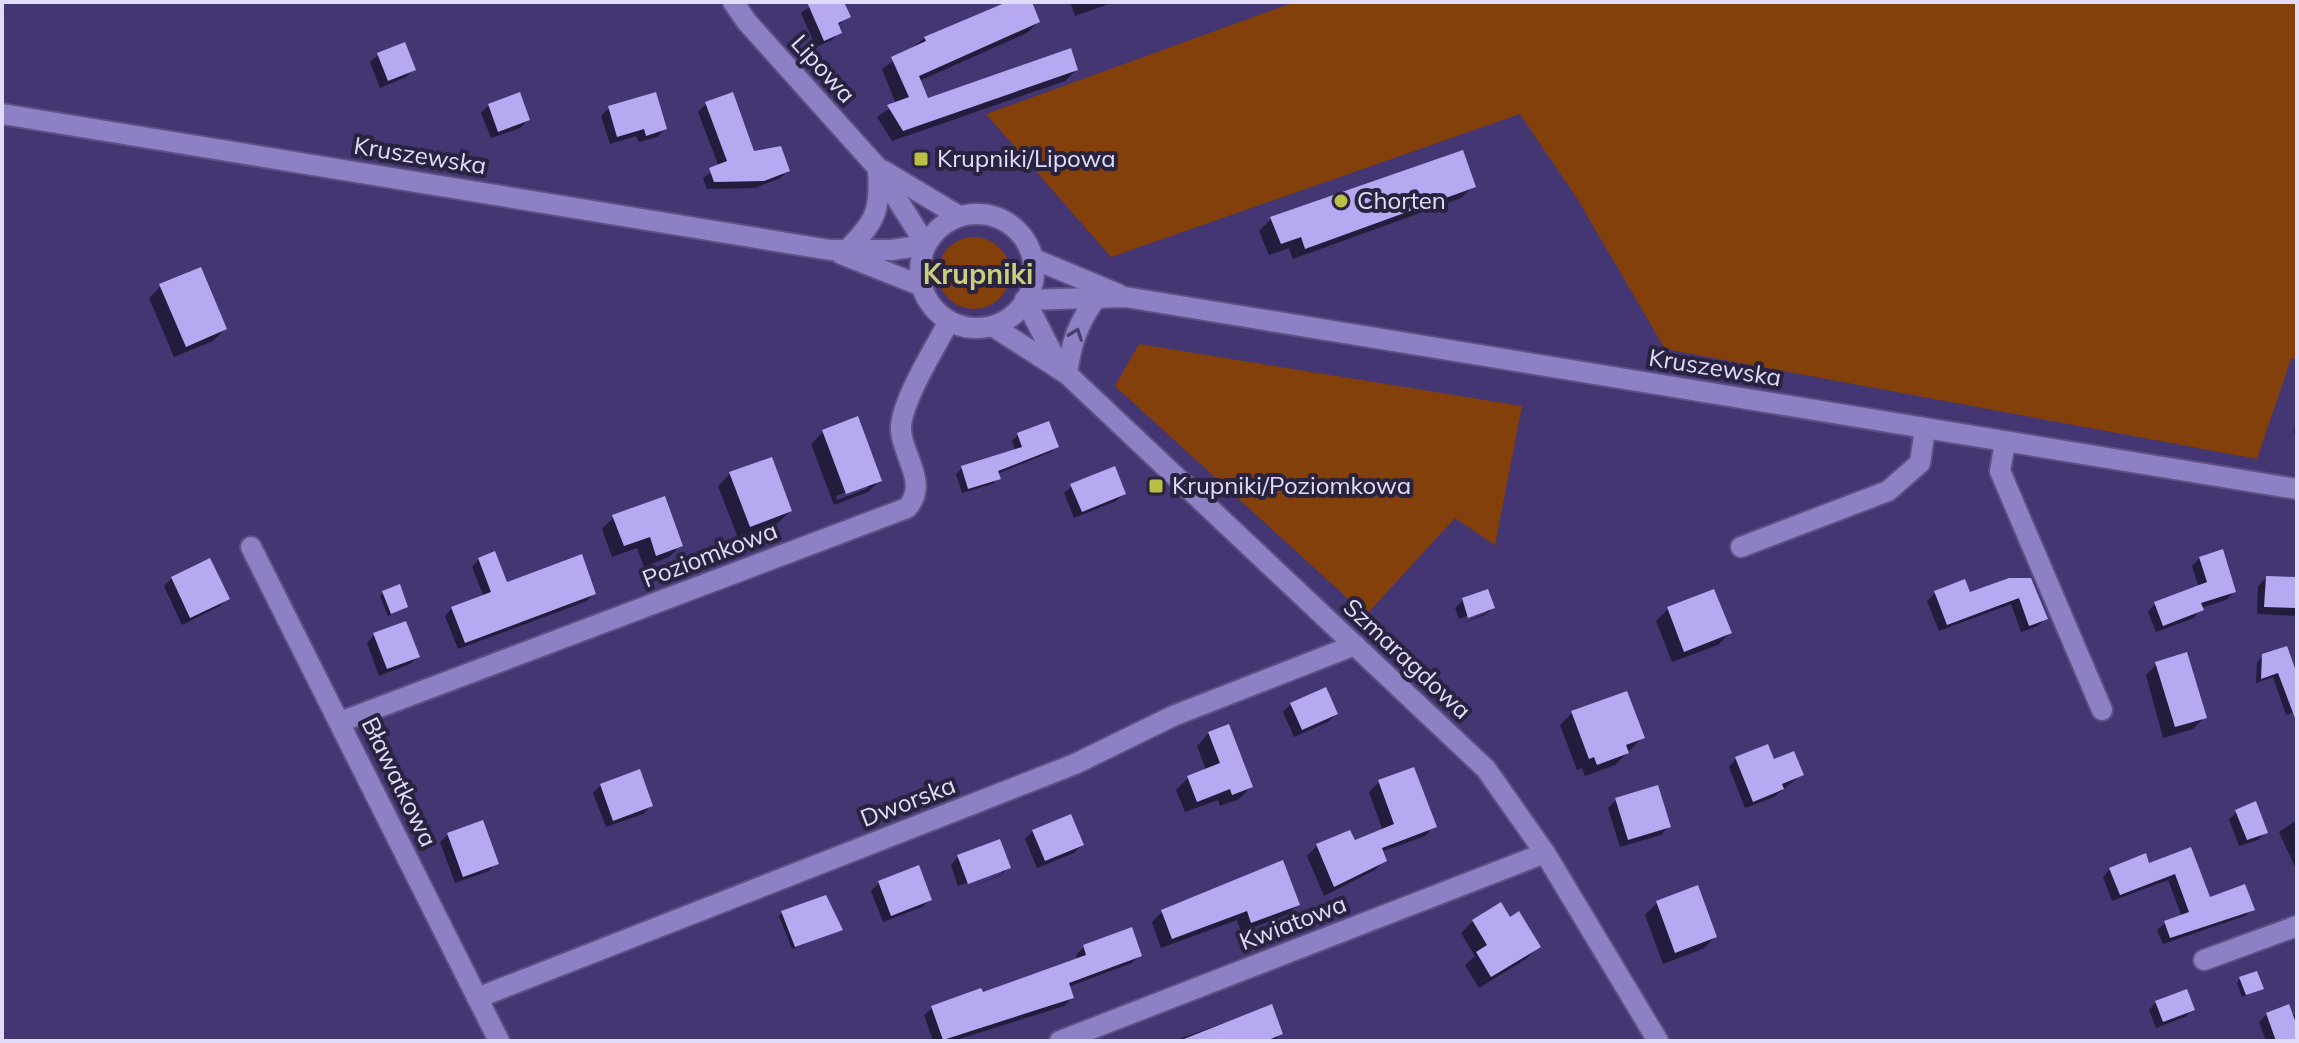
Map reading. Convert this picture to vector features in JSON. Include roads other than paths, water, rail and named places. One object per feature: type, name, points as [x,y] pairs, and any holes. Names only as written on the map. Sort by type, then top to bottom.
[{"type":"street","name":"Lipowa","points":[[733,2],[756,33],[877,167],[926,245]]},
{"type":"street","name":"Kruszewska","points":[[2,114],[838,250],[926,245]]},
{"type":"street","name":"Lipowa","points":[[877,167],[959,216]]},
{"type":"street","points":[[838,250],[875,216],[880,197],[877,167]]},
{"type":"street","points":[[983,214],[1012,225],[1023,237],[1034,259],[1033,283],[1025,300],[1016,314],[994,327],[970,328],[949,321],[929,302],[922,286],[920,269],[926,245],[940,227],[959,216],[983,214]]},
{"type":"street","name":"Kruszewska","points":[[838,250],[922,286]]},
{"type":"street","name":"Kruszewska","points":[[1034,259],[1125,297]]},
{"type":"street","name":"Kruszewska","points":[[1025,300],[1125,297],[2297,489]]},
{"type":"street","points":[[1063,370],[1079,322],[1096,298]]},
{"type":"street","name":"Szmaragdowa","points":[[1025,300],[1063,370]]},
{"type":"street","name":"Poziomkowa","points":[[340,722],[907,508],[914,501],[917,481],[901,432],[903,412],[949,321]]},
{"type":"street","name":"Szmaragdowa","points":[[994,327],[1063,370],[1486,769],[1545,853],[1658,1041]]},
{"type":"street","points":[[1741,547],[1888,491],[1920,463],[1925,429]]},
{"type":"street","points":[[2005,443],[2000,471],[2102,710]]},
{"type":"street","name":"Bławatkowa","points":[[251,547],[499,1041]]},
{"type":"street","name":"Dworska","points":[[477,998],[1075,764],[1173,716],[1355,645]]},
{"type":"street","name":"Kwiatowa","points":[[1060,1041],[1545,853]]},
{"type":"street","points":[[2204,960],[2297,926]]},
{"type":"place","name":"Krupniki/Lipowa","points":[[921,159]]},
{"type":"place","name":"Chorten","points":[[1341,201]]},
{"type":"place","name":"Krupniki/Poziomkowa","points":[[1156,486]]},
{"type":"district","name":"Krupniki","points":[[978,274]]}]
